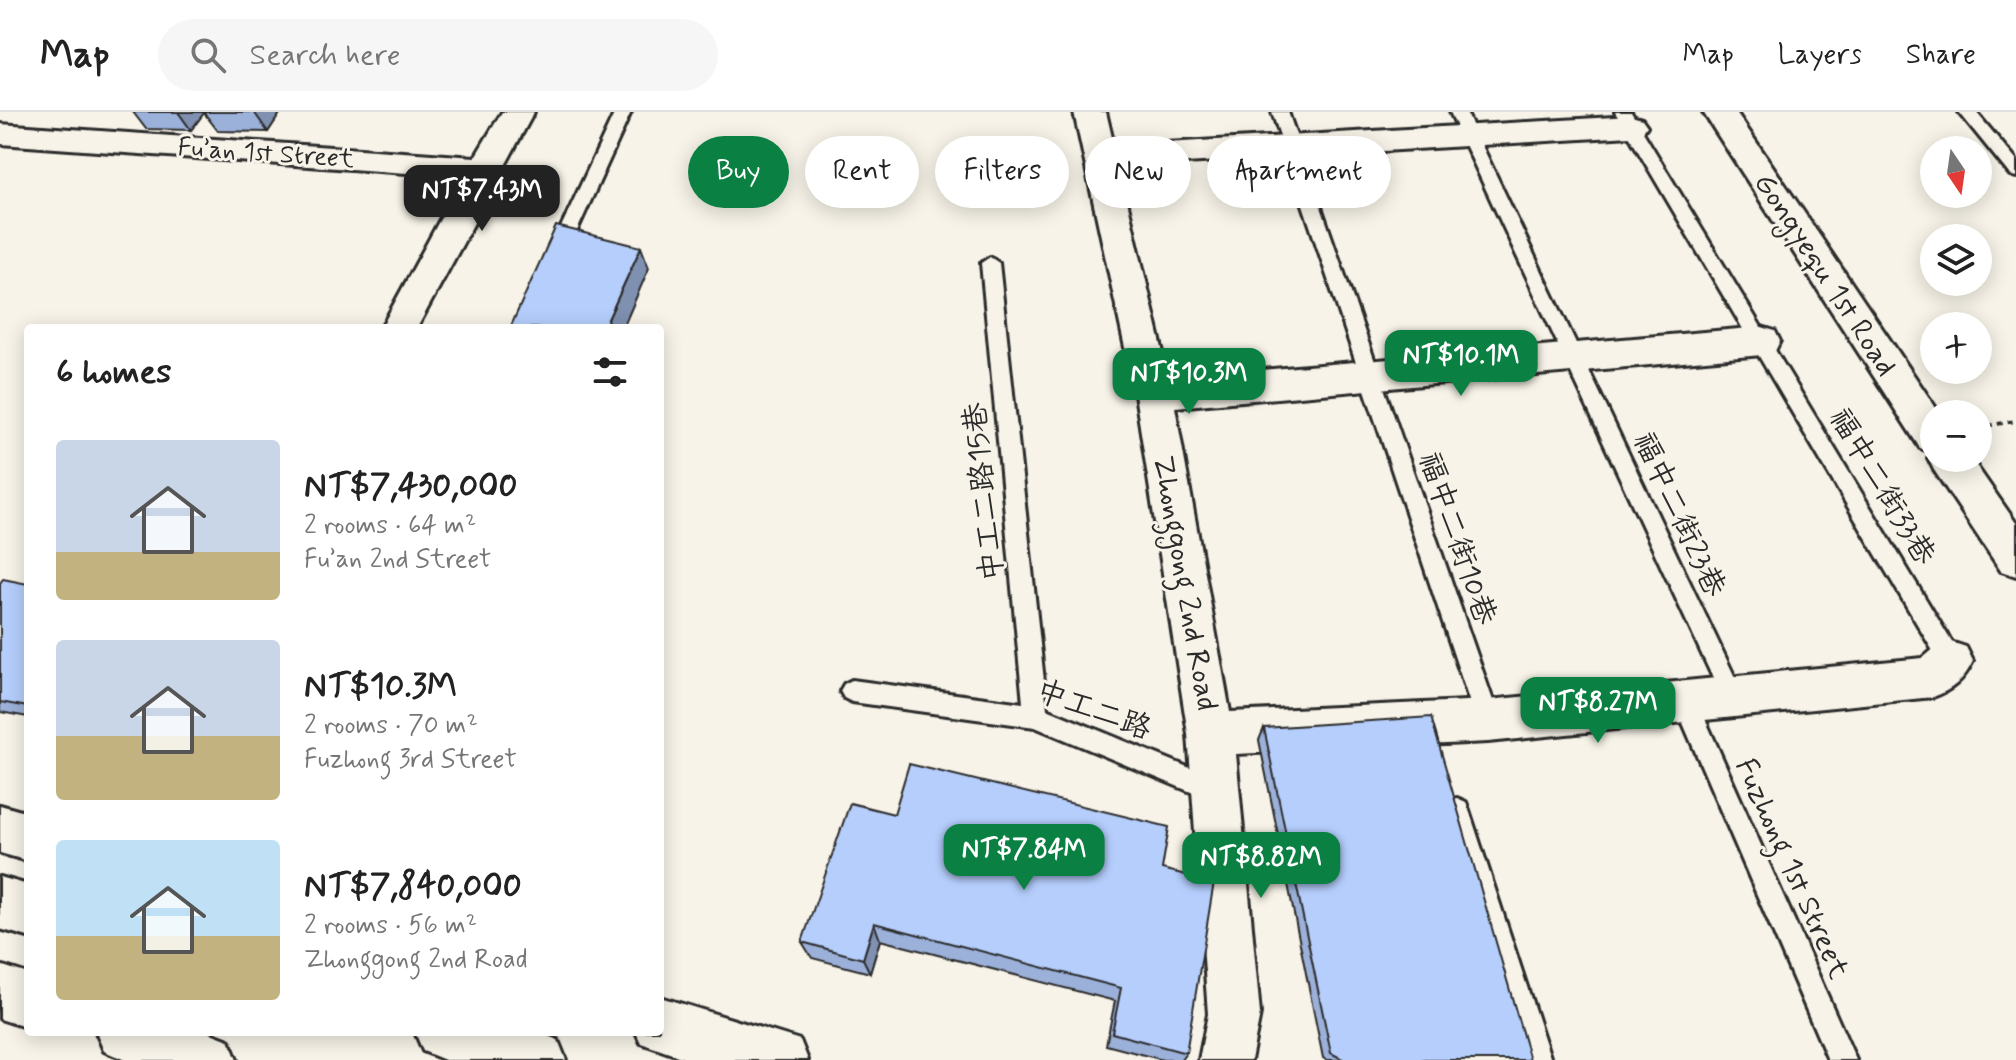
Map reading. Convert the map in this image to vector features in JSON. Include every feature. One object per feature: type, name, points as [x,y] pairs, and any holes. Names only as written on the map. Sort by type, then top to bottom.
[{"type":"street","points":[[401,324],[484,168],[518,112]]},
{"type":"street","name":"Zhonggong 2nd Road","points":[[1090,112],[1095,136]]},
{"type":"street","name":"Gongyequ 1st Road","points":[[1719,112],[1920,416]]},
{"type":"street","points":[[1370,136],[1464,124],[1627,119]]},
{"type":"street","name":"Fu’an 1st Street","points":[[0,134],[484,168]]},
{"type":"street","name":"Zhonggong 2nd Road","points":[[1112,208],[1154,394],[1211,734],[1234,1014],[1225,1060]]},
{"type":"street","points":[[1154,394],[1762,341]]},
{"type":"street","points":[[1958,472],[2016,558]]},
{"type":"street","points":[[1211,734],[1434,738],[1488,721],[1933,677],[1951,661]]},
{"type":"street","points":[[0,829],[24,836]]},
{"type":"street","points":[[0,903],[24,910]]},
{"type":"street","points":[[0,992],[24,1000]]},
{"type":"street","points":[[664,1025],[780,1060]]},
{"type":"street","points":[[135,1036],[209,1060]]},
{"type":"street","points":[[456,1036],[538,1060]]},
{"type":"lane","points":[[549,270],[623,112]]},
{"type":"lane","name":"福中二街10巷","points":[[1280,112],[1288,136]]},
{"type":"lane","points":[[1967,112],[2016,171]]},
{"type":"lane","name":"福中二街33巷","points":[[1627,119],[1951,661]]},
{"type":"lane","name":"福中二街23巷","points":[[1464,124],[1733,697]]},
{"type":"lane","name":"福中二街10巷","points":[[1313,208],[1488,721]]},
{"type":"lane","name":"中工二路15巷","points":[[990,263],[1036,716]]},
{"type":"lane","name":"中工二路","points":[[852,691],[1036,716],[1215,790]]},
{"type":"lane","name":"Fuzhong 1st Street","points":[[1686,702],[1842,1060]]},
{"type":"lane","points":[[1448,782],[1537,1060]]},
{"type":"path","points":[[1992,425],[2016,421]]},
{"type":"building","points":[[556,226],[641,247],[606,324],[512,324]]},
{"type":"building","points":[[3,579],[24,583],[24,706],[0,702],[0,583]]},
{"type":"building","points":[[1431,717],[1530,1060],[1344,1060],[1331,1053],[1264,728]]},
{"type":"building","points":[[909,764],[1169,827],[1162,869],[1214,882],[1186,1053],[1112,1033],[1121,988],[874,923],[863,959],[802,942],[850,803],[894,814]]}]
